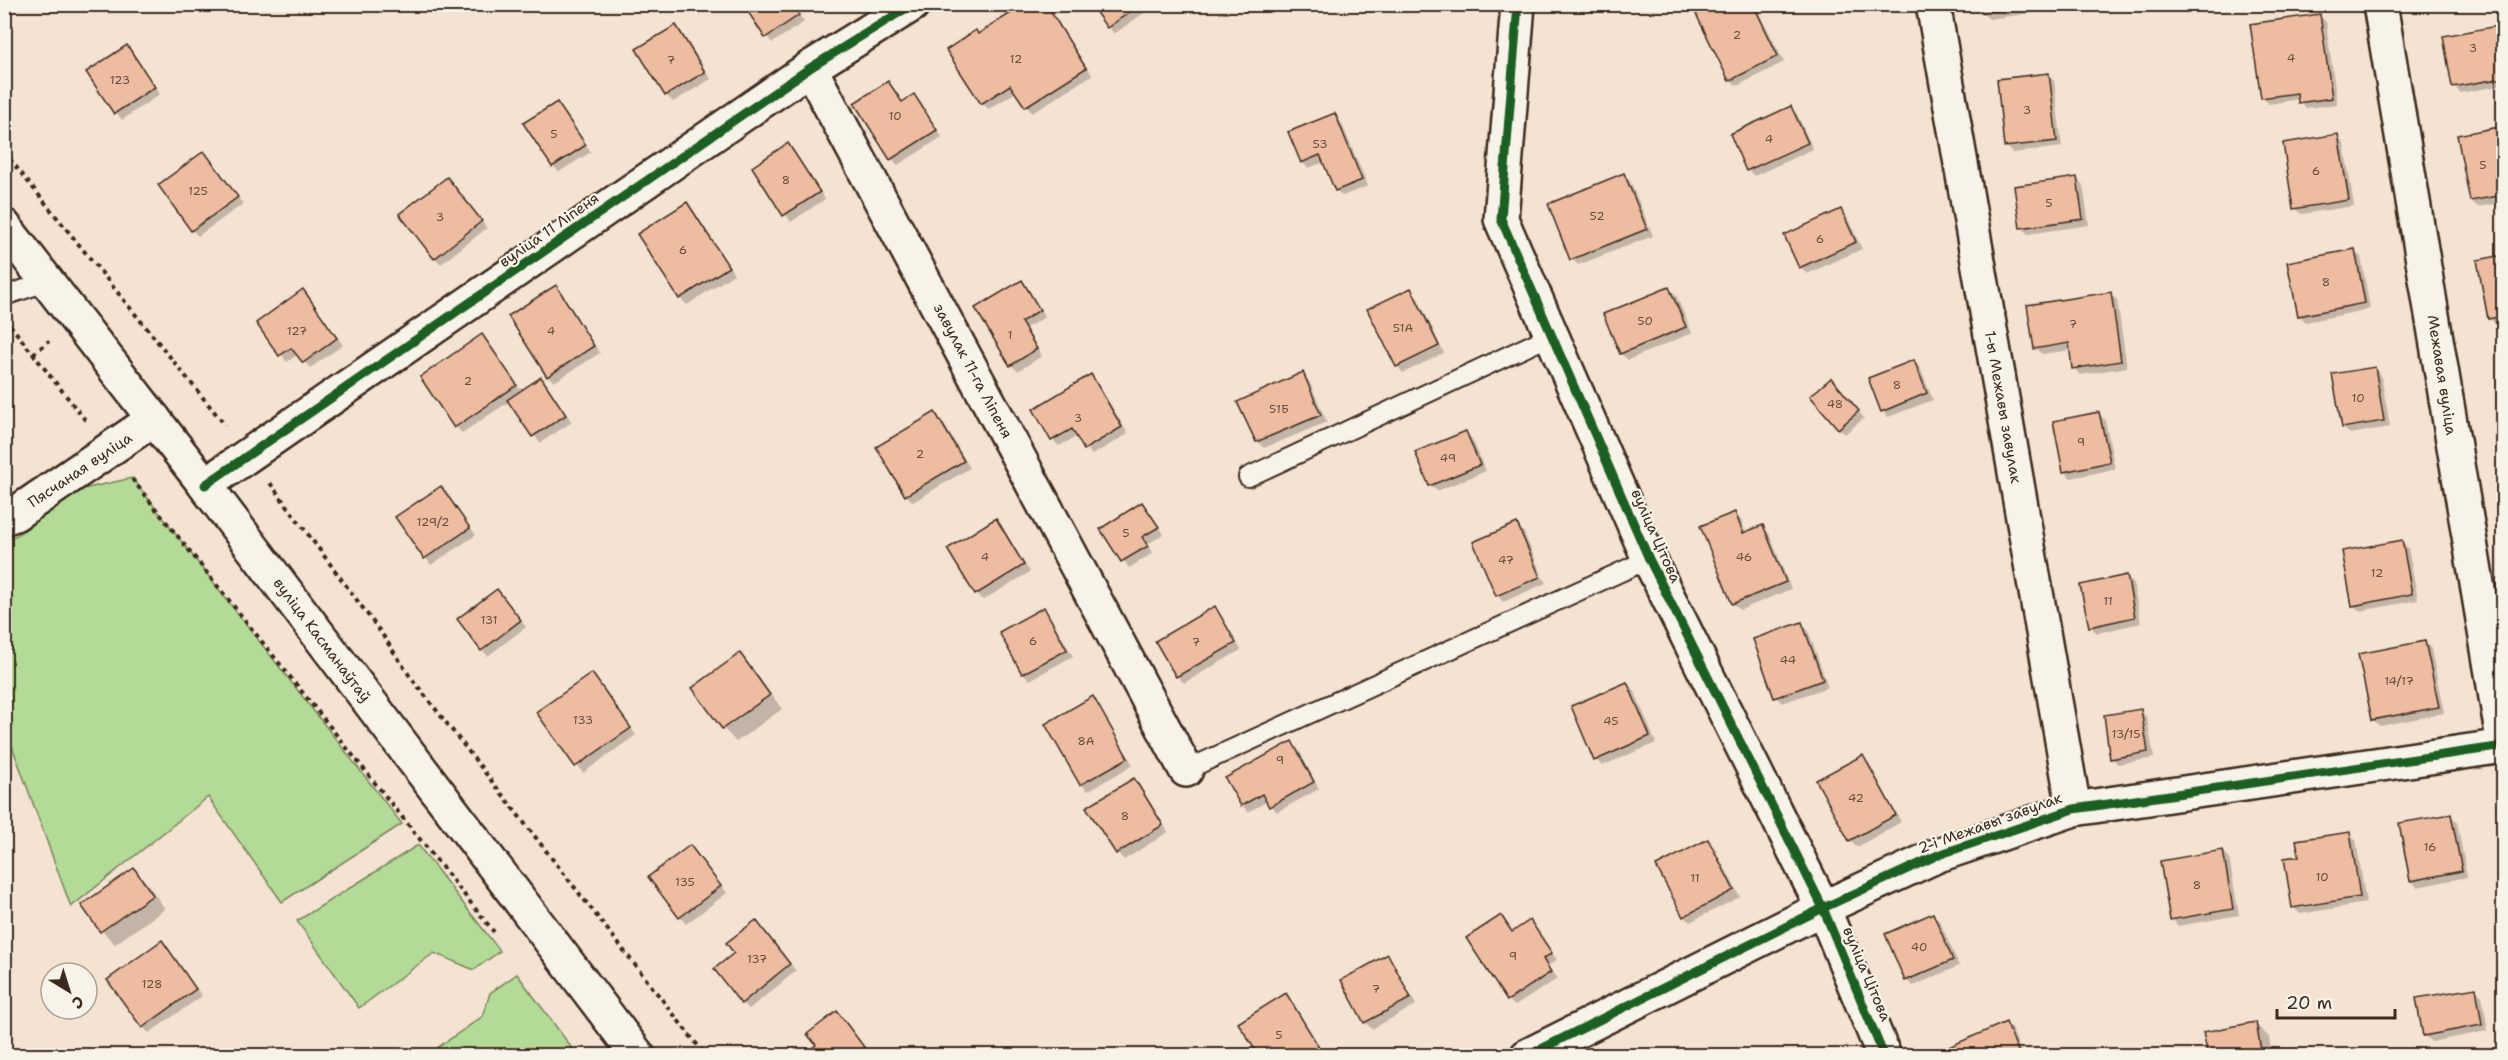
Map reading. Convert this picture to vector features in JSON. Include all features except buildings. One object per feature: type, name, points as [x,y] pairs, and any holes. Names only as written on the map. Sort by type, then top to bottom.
[{"type":"street","name":"вуліца 11 Ліпеня","points":[[205,485],[810,68],[913,4]]},
{"type":"street","name":"вуліца Цітова","points":[[1518,4],[1502,219],[1649,559],[1823,908],[1884,1056]]},
{"type":"street","name":"1-ы Межавы завулак","points":[[1932,4],[2074,809]]},
{"type":"street","name":"Межавая вуліца","points":[[2380,4],[2504,746]]},
{"type":"street","name":"завулак 11-га Ліпеня","points":[[810,68],[1186,770]]},
{"type":"street","name":"вуліца Касманаўтаў","points":[[4,226],[205,485],[638,1056]]},
{"type":"street","name":"Пясчаная вуліца","points":[[4,518],[15,514],[154,419]]},
{"type":"street","name":"2-і Межавы завулак","points":[[1527,1056],[1823,908],[1938,855],[2074,809],[2504,746]]},
{"type":"lane","points":[[4,296],[46,282]]},
{"type":"lane","points":[[1248,477],[1552,334]]},
{"type":"lane","points":[[1186,770],[1649,559]]},
{"type":"path","points":[[4,152],[249,454],[382,634],[416,684],[706,1056]]},
{"type":"path","points":[[10,326],[496,935]]},
{"type":"green space","points":[[132,478],[402,824],[282,902],[208,797],[71,907],[5,727],[5,543],[83,489]]},
{"type":"green space","points":[[418,845],[500,951],[474,970],[434,953],[359,1008],[297,921]]},
{"type":"green space","points":[[517,974],[577,1055],[427,1055],[483,1016],[490,993]]},
{"type":"cycle path","points":[[205,485],[810,68],[913,4]]},
{"type":"cycle path","points":[[1518,4],[1501,219],[1649,559],[1823,908],[1884,1056]]},
{"type":"cycle path","points":[[1527,1056],[1823,908],[1938,855],[2074,809],[2504,746]]}]
